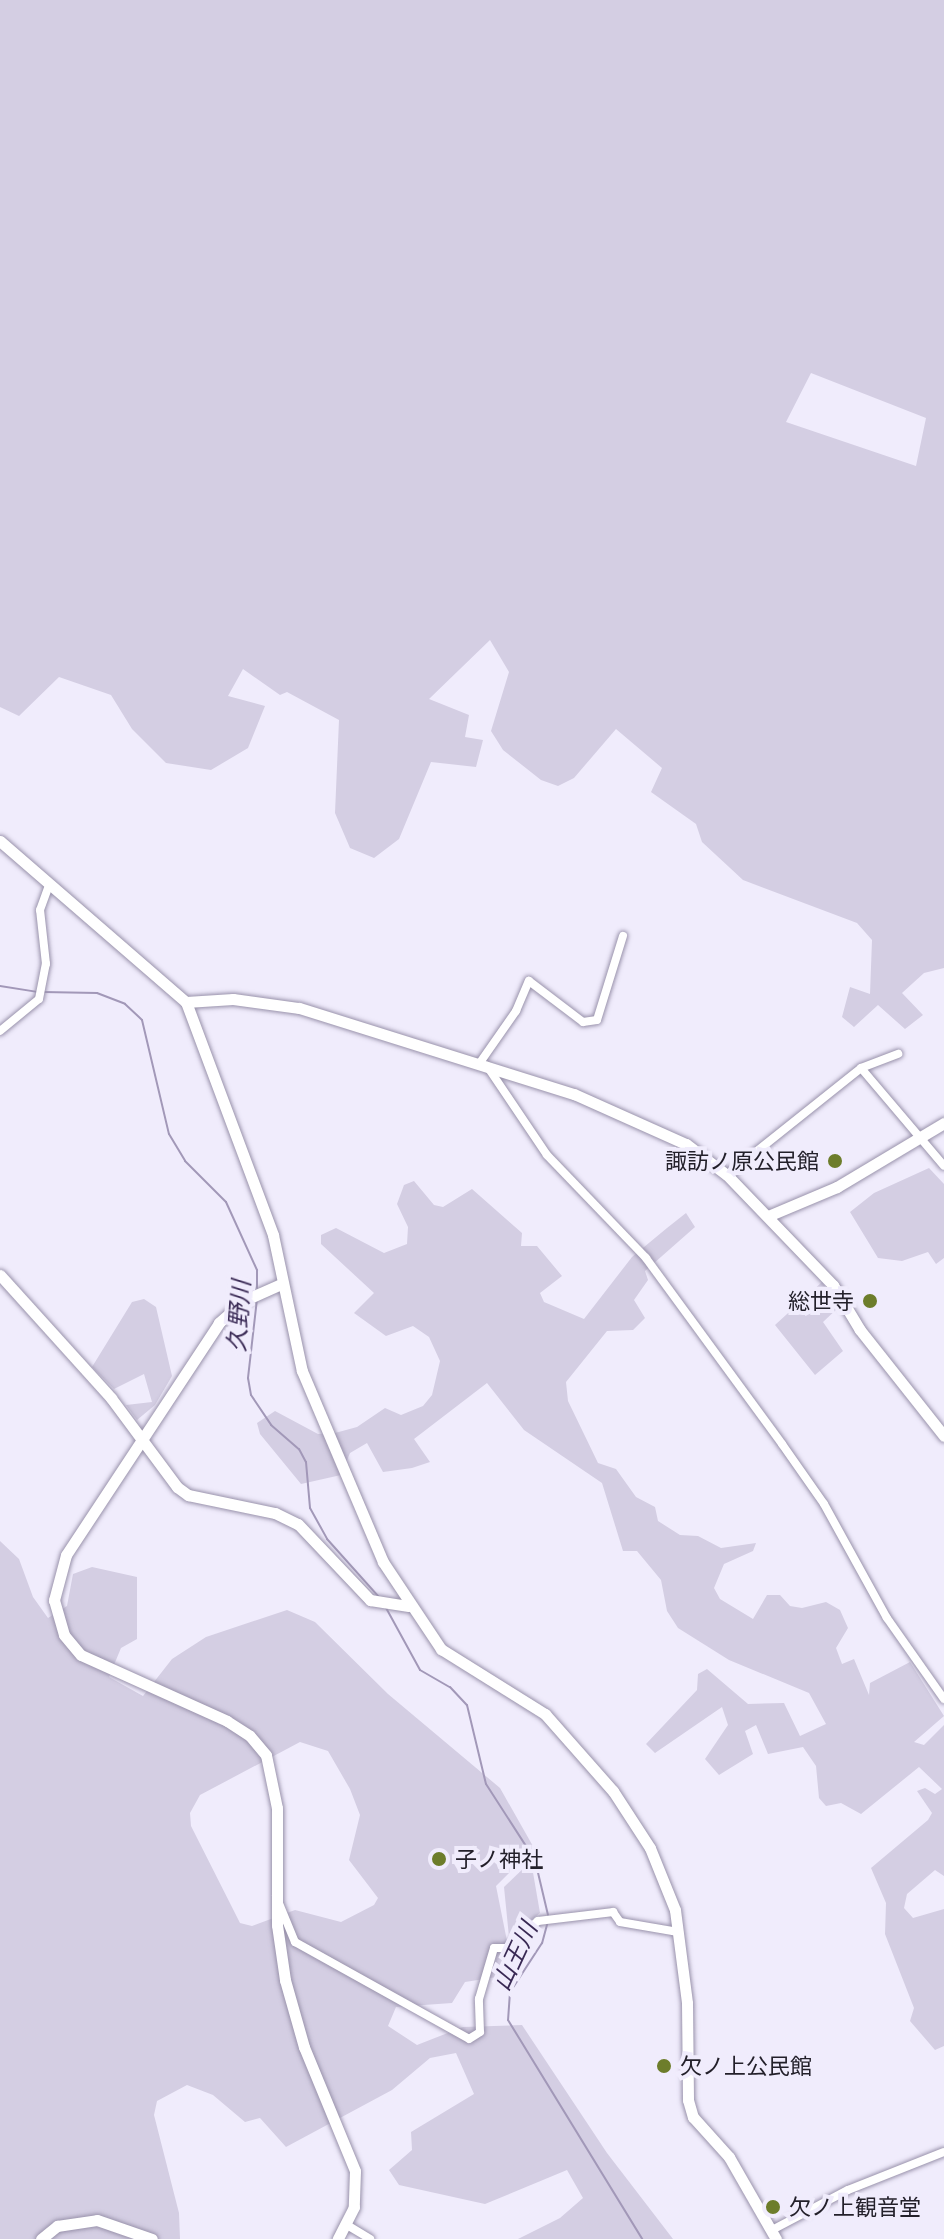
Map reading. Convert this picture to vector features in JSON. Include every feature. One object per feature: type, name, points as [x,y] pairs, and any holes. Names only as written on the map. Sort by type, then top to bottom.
[{"type":"street","points":[[0,841],[48,888],[186,1002],[273,1235],[275,1286],[302,1371],[383,1562],[409,1606],[441,1649],[514,1691],[575,1746],[650,1848],[664,1876],[678,1932],[689,2033],[688,2100],[693,2117],[729,2157],[774,2235],[848,2190],[944,2152]]},
{"type":"street","points":[[0,1031],[39,999],[46,979],[40,910],[48,888]]},
{"type":"street","points":[[483,1065],[516,1011],[529,981],[583,1022],[597,1020],[623,936]]},
{"type":"street","points":[[186,1002],[233,999],[299,1008],[601,1105],[686,1144],[727,1175],[833,1285],[860,1330],[944,1436]]},
{"type":"street","points":[[727,1175],[772,1135],[861,1068],[898,1054]]},
{"type":"street","points":[[483,1065],[547,1155],[637,1247],[782,1444],[824,1504],[898,1636],[944,1699]]},
{"type":"street","points":[[861,1068],[944,1166]]},
{"type":"street","points":[[768,1216],[837,1187],[944,1123]]},
{"type":"street","points":[[0,1275],[111,1398],[140,1439],[188,1495],[275,1513],[298,1524],[378,1604],[409,1606]]},
{"type":"street","points":[[275,1286],[245,1300],[219,1323],[140,1439],[66,1555],[55,1585],[56,1615],[73,1646],[99,1666],[227,1721],[259,1745],[274,1781],[276,1896],[294,2016],[352,2156],[357,2188],[347,2225],[338,2239]]},
{"type":"street","points":[[276,1896],[295,1942],[469,2039],[480,2032],[479,1999],[494,1948],[506,1948],[538,1921],[613,1912],[620,1922],[678,1932]]},
{"type":"street","points":[[41,2239],[57,2226],[97,2220],[152,2239]]},
{"type":"street","points":[[347,2225],[370,2239]]},
{"type":"shaded area","points":[[0,0],[944,0],[944,968],[924,973],[902,993],[923,1015],[905,1029],[878,1005],[854,1027],[842,1017],[850,987],[870,994],[872,940],[857,923],[743,880],[702,842],[696,824],[651,792],[662,768],[616,729],[574,778],[558,786],[541,780],[503,750],[491,731],[509,672],[490,640],[429,699],[469,715],[465,737],[483,740],[476,767],[431,762],[399,839],[374,858],[350,848],[335,813],[339,720],[287,692],[280,695],[243,669],[228,696],[265,706],[248,748],[211,770],[166,763],[132,729],[111,695],[59,677],[19,716],[0,707]],"holes":[[[811,373],[926,418],[916,466],[786,422]]]},
{"type":"shaded area","points":[[929,1168],[944,1184],[944,1258],[936,1264],[928,1252],[902,1261],[878,1258],[850,1212],[874,1193]]},
{"type":"shaded area","points":[[414,1181],[434,1205],[443,1207],[472,1189],[522,1233],[521,1246],[537,1246],[562,1276],[540,1293],[544,1302],[584,1319],[632,1257],[686,1213],[695,1227],[645,1271],[648,1280],[634,1300],[645,1318],[633,1330],[607,1331],[566,1382],[568,1401],[598,1463],[616,1469],[636,1497],[655,1507],[658,1521],[680,1535],[698,1536],[721,1548],[756,1543],[753,1551],[724,1564],[714,1588],[720,1599],[753,1619],[767,1595],[780,1595],[790,1606],[802,1608],[826,1602],[840,1610],[848,1628],[836,1648],[842,1664],[854,1659],[869,1695],[870,1683],[910,1662],[944,1716],[914,1742],[924,1745],[944,1725],[944,1876],[935,1870],[907,1894],[904,1908],[913,1918],[944,1909],[944,2046],[935,2050],[910,2021],[914,2008],[885,1934],[886,1903],[871,1868],[928,1820],[932,1813],[917,1791],[925,1788],[935,1794],[942,1789],[919,1767],[861,1814],[841,1803],[826,1806],[819,1798],[816,1766],[803,1747],[768,1754],[756,1725],[745,1731],[753,1754],[719,1775],[705,1759],[728,1725],[722,1707],[655,1753],[646,1744],[697,1690],[698,1674],[707,1669],[748,1704],[784,1703],[800,1736],[826,1724],[809,1693],[729,1660],[678,1628],[667,1611],[661,1580],[637,1551],[623,1551],[602,1483],[524,1430],[487,1383],[414,1439],[430,1462],[412,1468],[383,1472],[367,1443],[350,1453],[341,1475],[301,1484],[260,1434],[257,1423],[275,1411],[318,1434],[335,1433],[357,1427],[385,1408],[401,1415],[423,1406],[432,1395],[440,1361],[429,1337],[413,1326],[386,1336],[354,1313],[374,1293],[321,1244],[321,1235],[336,1228],[384,1253],[407,1244],[408,1227],[397,1204],[404,1185]]},
{"type":"shaded area","points":[[822,1282],[839,1307],[823,1322],[843,1351],[815,1375],[775,1325]]},
{"type":"shaded area","points":[[144,1299],[156,1307],[172,1376],[155,1405],[137,1420],[126,1405],[152,1402],[144,1374],[114,1389],[92,1367],[132,1302]]},
{"type":"shaded area","points":[[0,1541],[19,1559],[33,1597],[48,1618],[67,1606],[73,1574],[92,1567],[137,1577],[137,1639],[121,1648],[109,1677],[143,1696],[172,1659],[206,1637],[287,1610],[315,1622],[388,1694],[500,1788],[534,1848],[496,1886],[511,1961],[497,1977],[465,1982],[452,2003],[396,2007],[388,2026],[417,2045],[463,2027],[522,2025],[607,2153],[673,2239],[518,2239],[560,2218],[583,2198],[567,2170],[485,2204],[399,2185],[389,2170],[412,2150],[411,2132],[474,2094],[456,2053],[430,2058],[392,2090],[286,2147],[260,2118],[245,2122],[213,2095],[187,2085],[157,2101],[154,2115],[179,2213],[180,2239],[0,2239]],"holes":[[[300,1742],[328,1751],[350,1789],[360,1815],[349,1860],[378,1898],[374,1905],[341,1922],[295,1910],[252,1926],[240,1923],[191,1826],[190,1813],[200,1795]]]},
{"type":"shaded area","points":[[531,1861],[540,1913],[509,1937],[504,1887]]},
{"type":"waterway","name":"久野川","points":[[0,986],[36,992]]},
{"type":"waterway","name":"久野川","points":[[43,992],[97,993],[125,1004],[142,1020],[169,1134],[185,1161],[226,1202],[257,1270],[257,1288]]},
{"type":"waterway","name":"久野川","points":[[257,1299],[248,1378],[251,1395],[271,1425],[299,1449],[306,1462],[310,1508],[327,1539],[379,1597]]},
{"type":"waterway","name":"山王川","points":[[385,1606],[420,1670],[450,1687],[467,1705],[486,1784],[535,1860],[548,1915]]},
{"type":"waterway","name":"山王川","points":[[548,1921],[542,1943],[510,1992],[508,2020],[642,2239]]},
{"type":"place","name":"諏訪ノ原公民館","points":[[835,1161]]},
{"type":"place","name":"総世寺","points":[[870,1301]]},
{"type":"place","name":"子ノ神社","points":[[439,1859]]},
{"type":"place","name":"欠ノ上公民館","points":[[664,2066]]},
{"type":"place","name":"欠ノ上観音堂","points":[[773,2207]]}]
